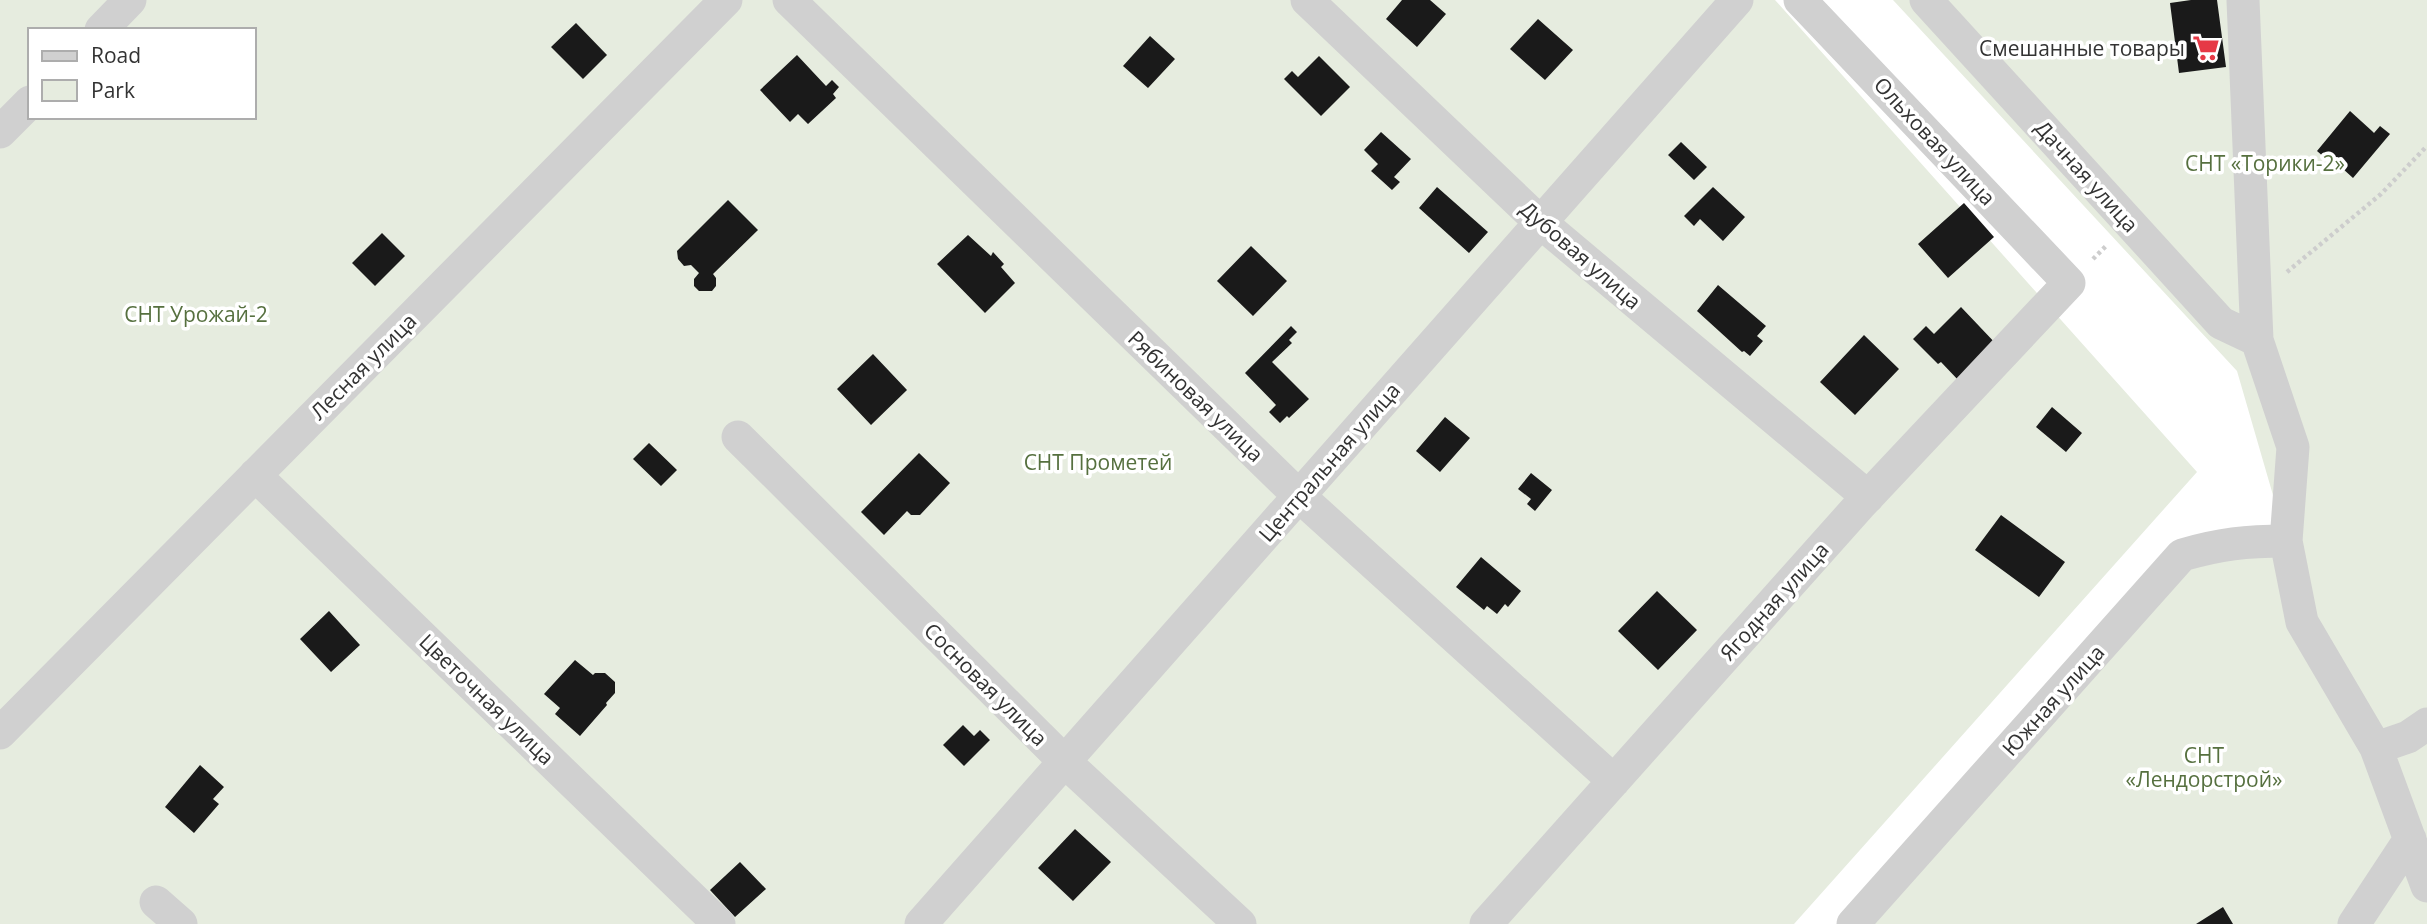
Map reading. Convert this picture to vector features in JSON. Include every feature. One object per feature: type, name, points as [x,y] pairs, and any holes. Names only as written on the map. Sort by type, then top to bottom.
[{"type":"street","points":[[103,28],[130,0]]},
{"type":"street","name":"Лесная улица","points":[[0,733],[726,0]]},
{"type":"street","name":"Рябиновая улица","points":[[789,0],[1299,496],[1614,781]]},
{"type":"street","name":"Дубовая улица","points":[[1307,0],[1540,222],[1868,496]]},
{"type":"street","name":"Центральная улица","points":[[921,924],[1737,0]]},
{"type":"street","name":"Ольховая улица","points":[[1800,0],[2069,283]]},
{"type":"street","name":"Дачная улица","points":[[1926,0],[2221,323],[2257,340]]},
{"type":"street","points":[[2243,0],[2257,340],[2293,447],[2286,541],[2302,622],[2376,748],[2427,886]]},
{"type":"street","points":[[0,132],[28,104]]},
{"type":"street","name":"Ягодная улица","points":[[1486,924],[1868,496],[2069,283]]},
{"type":"street","name":"Сосновая улица","points":[[738,437],[1065,761],[1240,924]]},
{"type":"street","name":"Цветочная улица","points":[[255,475],[719,924]]},
{"type":"street","name":"Южная улица","points":[[1853,924],[2182,555],[2219,544],[2286,541]]},
{"type":"street","points":[[2376,748],[2408,737],[2427,724]]},
{"type":"street","points":[[2354,924],[2410,839]]},
{"type":"street","points":[[156,902],[181,924]]},
{"type":"path","points":[[2255,295],[2381,194],[2427,146]]},
{"type":"green space","name":"СНТ Прометей","points":[[0,0],[1775,0],[2197,472],[1794,924],[0,924]]},
{"type":"green space","points":[[1893,0],[2427,0],[2427,924],[1853,924],[2182,555],[2286,540],[2237,371]]},
{"type":"building","points":[[1402,0],[1430,0],[1446,14],[1417,47],[1386,19]]},
{"type":"building","points":[[2217,0],[2226,67],[2179,73],[2170,3]]},
{"type":"building","points":[[1538,19],[1573,50],[1545,80],[1510,49]]},
{"type":"building","points":[[576,23],[607,55],[583,79],[551,47]]},
{"type":"building","points":[[1150,36],[1175,59],[1148,88],[1123,66]]},
{"type":"building","points":[[797,55],[826,86],[832,80],[839,87],[833,94],[836,98],[808,124],[798,114],[790,122],[760,90]]},
{"type":"building","points":[[1319,56],[1350,87],[1321,116],[1284,79],[1292,71],[1298,77]]},
{"type":"building","points":[[2350,111],[2374,133],[2380,126],[2390,134],[2353,178],[2342,168],[2340,171],[2317,151]]},
{"type":"building","points":[[1381,132],[1411,159],[1394,177],[1400,182],[1392,190],[1371,171],[1378,164],[1364,150]]},
{"type":"building","points":[[1681,142],[1707,167],[1694,180],[1668,155]]},
{"type":"building","points":[[1437,187],[1488,232],[1469,253],[1419,208]]},
{"type":"building","points":[[1713,187],[1745,217],[1723,241],[1700,219],[1694,226],[1684,216]]},
{"type":"building","points":[[728,200],[758,230],[713,274],[716,286],[712,291],[699,291],[694,286],[694,279],[699,273],[691,265],[684,266],[678,259],[677,251]]},
{"type":"building","points":[[1964,203],[1994,237],[1948,278],[1918,244]]},
{"type":"building","points":[[382,233],[405,256],[375,286],[352,263]]},
{"type":"building","points":[[968,235],[991,256],[993,252],[1004,264],[1001,267],[1015,283],[985,313],[937,264]]},
{"type":"building","points":[[1251,246],[1287,281],[1253,316],[1217,281]]},
{"type":"building","points":[[1718,285],[1766,326],[1757,336],[1763,341],[1750,356],[1742,352],[1697,311]]},
{"type":"building","points":[[1961,307],[1998,346],[1960,382],[1913,339],[1926,326],[1934,334]]},
{"type":"building","points":[[1291,326],[1297,332],[1289,340],[1292,343],[1272,362],[1309,399],[1280,423],[1269,412],[1276,405],[1245,373]]},
{"type":"building","points":[[1864,335],[1899,369],[1855,415],[1820,382]]},
{"type":"building","points":[[873,354],[907,390],[871,425],[837,389]]},
{"type":"building","points":[[2052,407],[2082,433],[2066,452],[2036,427]]},
{"type":"building","points":[[1445,417],[1470,438],[1440,472],[1416,451]]},
{"type":"building","points":[[649,443],[677,470],[661,486],[633,459]]},
{"type":"building","points":[[919,453],[950,483],[920,515],[911,515],[907,511],[884,535],[861,512]]},
{"type":"building","points":[[1531,473],[1552,490],[1535,511],[1527,504],[1531,499],[1518,489]]},
{"type":"building","points":[[2001,515],[2065,562],[2039,597],[1975,550]]},
{"type":"building","points":[[1481,557],[1521,591],[1508,607],[1505,604],[1497,614],[1487,606],[1484,610],[1456,587]]},
{"type":"building","points":[[1657,591],[1697,630],[1658,670],[1618,631]]},
{"type":"building","points":[[329,611],[360,645],[331,672],[300,639]]},
{"type":"building","points":[[575,660],[593,675],[605,673],[615,682],[615,693],[580,736],[555,714],[560,708],[544,694]]},
{"type":"building","points":[[963,725],[974,736],[980,730],[990,740],[964,766],[943,745]]},
{"type":"building","points":[[200,765],[224,787],[213,799],[219,804],[194,833],[165,807]]},
{"type":"building","points":[[1075,829],[1111,862],[1073,901],[1038,868]]},
{"type":"building","points":[[740,862],[766,889],[735,917],[710,890]]},
{"type":"building","points":[[2223,907],[2233,924],[2196,924]]},
{"type":"place","name":"Смешанные товары","points":[[2206,48]]},
{"type":"park label","name":"СНТ «Торики-2»","points":[[2265,163]]},
{"type":"park label","name":"СНТ Урожай-2","points":[[196,314]]},
{"type":"park label","name":"СНТ «Лендорстрой»","points":[[2204,767]]}]
